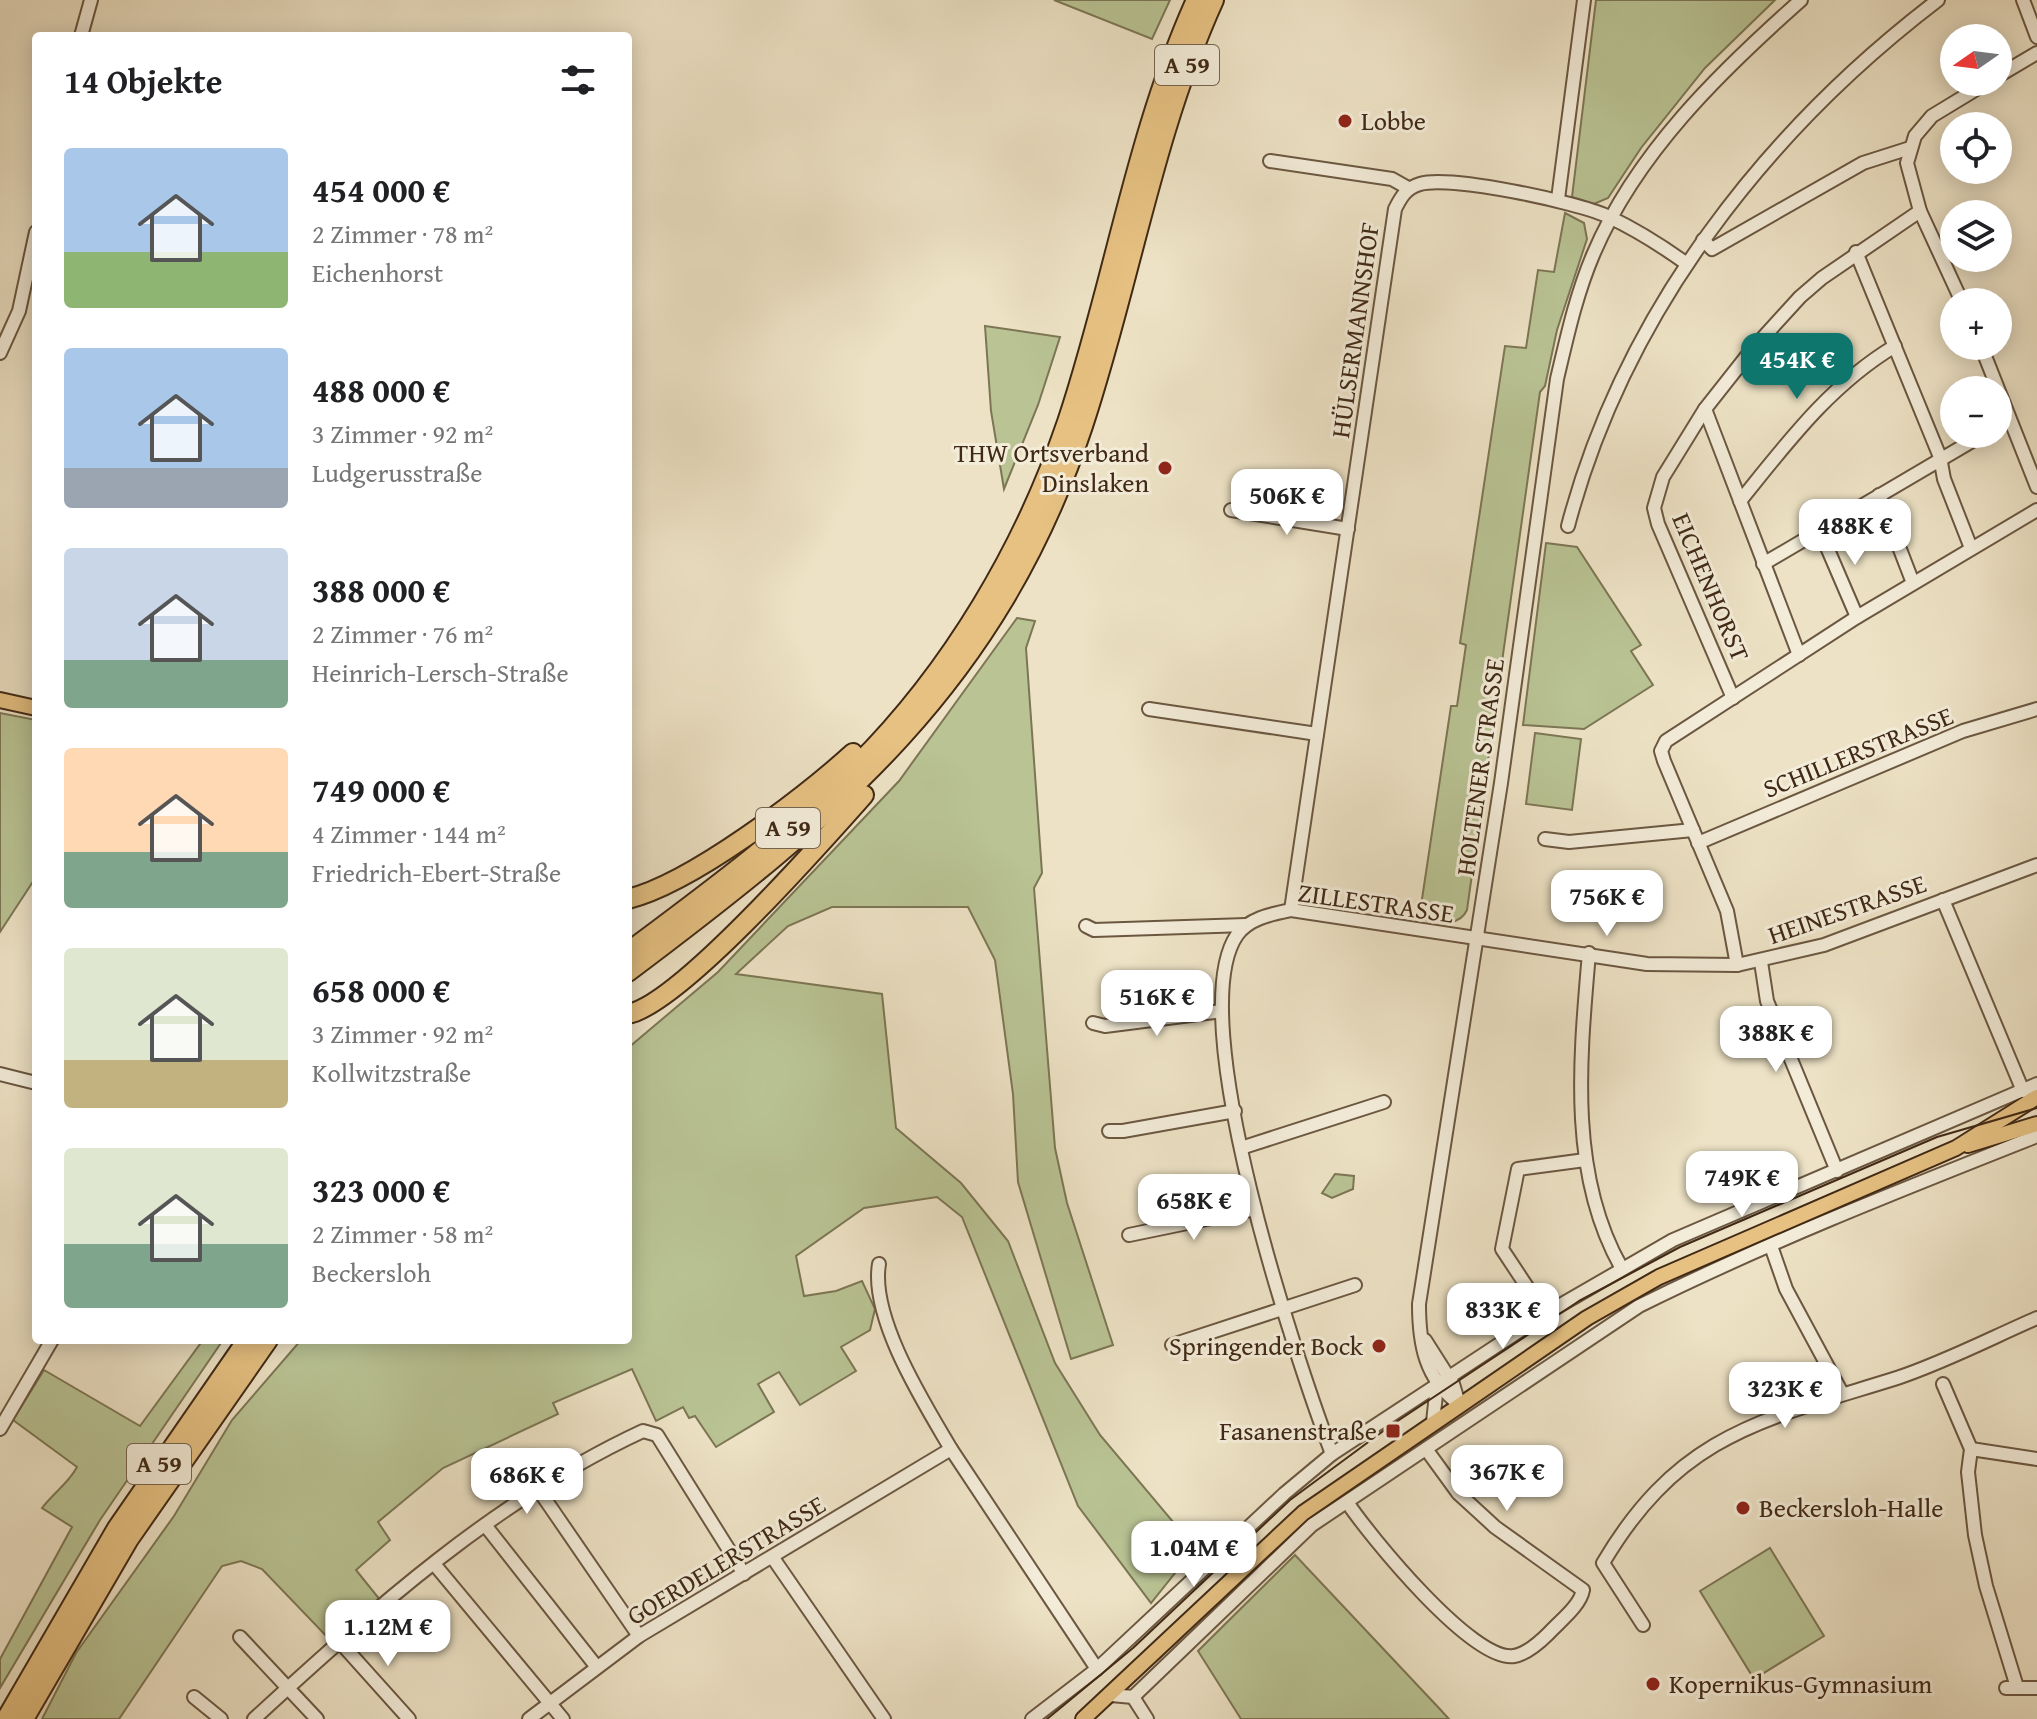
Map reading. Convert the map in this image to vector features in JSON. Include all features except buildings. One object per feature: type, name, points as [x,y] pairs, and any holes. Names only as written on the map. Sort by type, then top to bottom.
[{"type":"highway","name":"A 59","points":[[632,949],[814,806],[888,732],[928,682],[984,601],[1042,486],[1145,169],[1156,130],[1163,80],[1196,0]]},
{"type":"highway","name":"A 59","points":[[1156,130],[1214,0]]},
{"type":"highway","name":"A 59","points":[[632,969],[823,819],[909,732],[962,664],[999,609],[1057,494],[1100,369],[1145,169]]},
{"type":"highway","points":[[632,898],[664,886],[754,829],[829,774],[928,682]]},
{"type":"highway","points":[[632,1013],[653,1005],[669,992],[780,886],[873,785],[909,732]]},
{"type":"highway","name":"A 59","points":[[6,1719],[117,1528],[244,1344]]},
{"type":"highway","name":"A 59","points":[[24,1719],[129,1539],[265,1344]]},
{"type":"highway","points":[[246,1369],[273,1344]]},
{"type":"main road","points":[[0,700],[32,707]]},
{"type":"main road","points":[[1956,1148],[2029,1097]]},
{"type":"main road","points":[[1083,1719],[1303,1513],[1587,1318],[1659,1277],[1956,1148],[2037,1125]]},
{"type":"street","points":[[82,32],[91,0]]},
{"type":"street","points":[[1558,199],[1584,0]]},
{"type":"street","name":"HOLTENER STRASSE","points":[[1459,1404],[1446,1382],[1424,1357],[1419,1304],[1477,939],[1557,379],[1577,300],[1611,217],[1683,117],[1801,0]]},
{"type":"street","points":[[1568,526],[1601,426],[1649,326],[1703,240],[1732,199],[1817,104],[1869,55],[1938,0]]},
{"type":"street","points":[[2023,0],[2037,37]]},
{"type":"street","points":[[2012,68],[2037,53]]},
{"type":"street","points":[[1956,288],[1920,211],[1907,173],[1910,148],[1932,116],[1965,96]]},
{"type":"street","points":[[1703,240],[1712,249],[1863,163],[1910,148]]},
{"type":"street","points":[[1270,161],[1392,179],[1408,188],[1431,181],[1558,199],[1611,217],[1687,264]]},
{"type":"street","name":"HÜLSERMANNSHOF","points":[[1291,910],[1395,209],[1408,188]]},
{"type":"street","name":"EICHENHORST","points":[[1733,698],[1654,508],[1663,477],[1705,409],[1800,297],[1856,252],[1920,211]]},
{"type":"street","points":[[0,353],[19,311],[32,251]]},
{"type":"street","points":[[1856,252],[1940,457],[1944,479],[1971,548]]},
{"type":"street","points":[[1740,501],[1812,411],[1865,364],[1895,346]]},
{"type":"street","points":[[1705,409],[1799,655]]},
{"type":"street","points":[[2012,425],[2037,487]]},
{"type":"street","points":[[1763,564],[1957,448]]},
{"type":"street","points":[[1879,495],[1913,583]]},
{"type":"street","points":[[1231,510],[1348,529]]},
{"type":"street","points":[[1737,965],[1727,911],[1661,751],[1666,741],[1857,617],[2037,510]]},
{"type":"street","points":[[1820,531],[1857,617]]},
{"type":"street","points":[[1149,709],[1317,734]]},
{"type":"street","name":"SCHILLERSTRASSE","points":[[1545,839],[1569,842],[1695,836],[1963,731],[2037,709]]},
{"type":"street","name":"HEINESTRASSE","points":[[1477,939],[1589,953],[1647,964],[1737,965],[1761,962],[1837,941],[2037,865]]},
{"type":"street","points":[[1943,900],[2029,1097],[2037,1125]]},
{"type":"street","name":"ZILLESTRASSE","points":[[1086,926],[1094,930],[1246,925],[1291,910],[1477,939]]},
{"type":"street","points":[[1246,925],[1232,944],[1222,1011],[1225,1056],[1241,1148],[1280,1307],[1332,1454]]},
{"type":"street","points":[[1589,953],[1582,1075],[1585,1160],[1594,1207],[1621,1267]]},
{"type":"street","points":[[1761,962],[1767,1001],[1837,1171]]},
{"type":"street","points":[[1093,1023],[1105,1026],[1222,1011]]},
{"type":"street","points":[[0,1074],[32,1082]]},
{"type":"street","points":[[1032,1719],[1097,1669],[1284,1494],[1332,1454],[1446,1382],[1545,1314],[1621,1267],[1673,1240],[1837,1171],[2029,1097],[2037,1084]]},
{"type":"street","points":[[1241,1148],[1384,1102]]},
{"type":"street","points":[[1109,1131],[1235,1111]]},
{"type":"street","points":[[1111,1695],[1133,1697],[1289,1546],[1347,1502],[1639,1306],[1941,1172],[2037,1136]]},
{"type":"street","points":[[1545,1314],[1502,1249],[1515,1175],[1524,1166],[1585,1160]]},
{"type":"street","points":[[1129,1235],[1141,1236],[1255,1209]]},
{"type":"street","points":[[1771,1246],[1786,1289],[1842,1393]]},
{"type":"street","points":[[879,1264],[876,1281],[894,1340],[915,1390],[1097,1669]]},
{"type":"street","points":[[1172,1345],[1280,1307],[1355,1285]]},
{"type":"street","points":[[1643,1625],[1603,1563],[1645,1500],[1714,1444],[1753,1422],[1898,1377],[2037,1318]]},
{"type":"street","points":[[0,1429],[50,1344]]},
{"type":"street","points":[[1446,1382],[1473,1395]]},
{"type":"street","name":"HOLTENER STRASSE","points":[[1433,1422],[1446,1382]]},
{"type":"street","points":[[1943,1384],[1971,1449],[1968,1472],[1975,1535],[2011,1687],[2037,1688]]},
{"type":"street","points":[[254,1719],[339,1641],[536,1486],[585,1457],[650,1431],[657,1435],[744,1574]]},
{"type":"street","name":"GOERDELERSTRASSE","points":[[529,1719],[639,1636],[951,1449]]},
{"type":"street","points":[[1347,1502],[1387,1556],[1463,1631],[1497,1655],[1515,1656],[1544,1638],[1582,1595],[1579,1586],[1495,1527],[1458,1493],[1426,1449]]},
{"type":"street","points":[[1971,1449],[2037,1459]]},
{"type":"street","points":[[536,1486],[639,1636]]},
{"type":"street","points":[[485,1525],[596,1666]]},
{"type":"street","points":[[773,1558],[884,1719]]},
{"type":"street","points":[[435,1565],[563,1719]]},
{"type":"street","points":[[240,1637],[317,1719]]},
{"type":"street","points":[[339,1641],[409,1719]]},
{"type":"street","points":[[194,1697],[221,1719]]},
{"type":"street","points":[[1133,1697],[1147,1719]]},
{"type":"green space","points":[[1054,0],[1170,0],[1152,39]]},
{"type":"green space","points":[[1596,0],[1775,0],[1705,68],[1641,148],[1608,198],[1594,204],[1572,197]]},
{"type":"green space","points":[[1565,213],[1584,223],[1587,239],[1557,330],[1545,386],[1540,392],[1467,910],[1452,922],[1419,919],[1451,706],[1457,706],[1466,645],[1460,643],[1505,346],[1526,348],[1538,270],[1554,272]]},
{"type":"green space","points":[[985,326],[1060,337],[1038,405],[1004,489],[991,411]]},
{"type":"green space","points":[[1546,543],[1577,547],[1641,645],[1631,651],[1653,685],[1584,729],[1523,725]]},
{"type":"green space","points":[[1017,618],[1035,621],[1026,648],[1042,873],[1034,888],[1055,1148],[1067,1203],[1113,1345],[1071,1359],[1018,1182],[1013,1094],[995,960],[968,907],[832,907],[788,926],[736,974],[882,994],[896,1128],[961,1183],[1008,1241],[1055,1363],[1100,1435],[1195,1548],[1151,1603],[1078,1506],[962,1217],[937,1197],[864,1208],[796,1256],[804,1296],[836,1291],[862,1281],[875,1309],[870,1330],[841,1347],[856,1371],[800,1405],[779,1372],[758,1384],[774,1412],[716,1447],[695,1416],[689,1418],[683,1407],[656,1421],[632,1369],[553,1403],[558,1414],[443,1468],[378,1522],[390,1540],[356,1570],[381,1601],[331,1641],[262,1569],[241,1561],[222,1566],[119,1719],[42,1719],[76,1653],[174,1516],[232,1420],[298,1344],[632,1344],[632,1045],[718,972],[899,781]]},
{"type":"green space","points":[[0,713],[32,719],[32,883],[0,932]]},
{"type":"green space","points":[[1535,733],[1581,739],[1572,810],[1526,804]]},
{"type":"green space","points":[[1335,1174],[1354,1176],[1353,1189],[1332,1198],[1322,1193]]},
{"type":"green space","points":[[200,1344],[220,1344],[100,1520],[0,1688],[0,1659],[72,1527],[42,1508],[77,1467],[13,1420],[44,1370],[140,1426]]},
{"type":"green space","points":[[1770,1548],[1824,1636],[1754,1679],[1700,1591]]},
{"type":"green space","points":[[1295,1555],[1449,1719],[1241,1719],[1198,1651]]},
{"type":"tram line","points":[[1047,1719],[1133,1648],[1290,1500],[1390,1426],[1579,1301],[1680,1247],[1937,1137],[2037,1108]]},
{"type":"place","name":"Lobbe","points":[[1345,121]]},
{"type":"place","name":"THW Ortsverband Dinslaken","points":[[1165,468]]},
{"type":"place","name":"Springender Bock","points":[[1379,1346]]},
{"type":"place","name":"Fasanenstraße","points":[[1393,1431]]},
{"type":"place","name":"Beckersloh-Halle","points":[[1743,1508]]},
{"type":"place","name":"Kopernikus-Gymnasium","points":[[1653,1684]]}]
